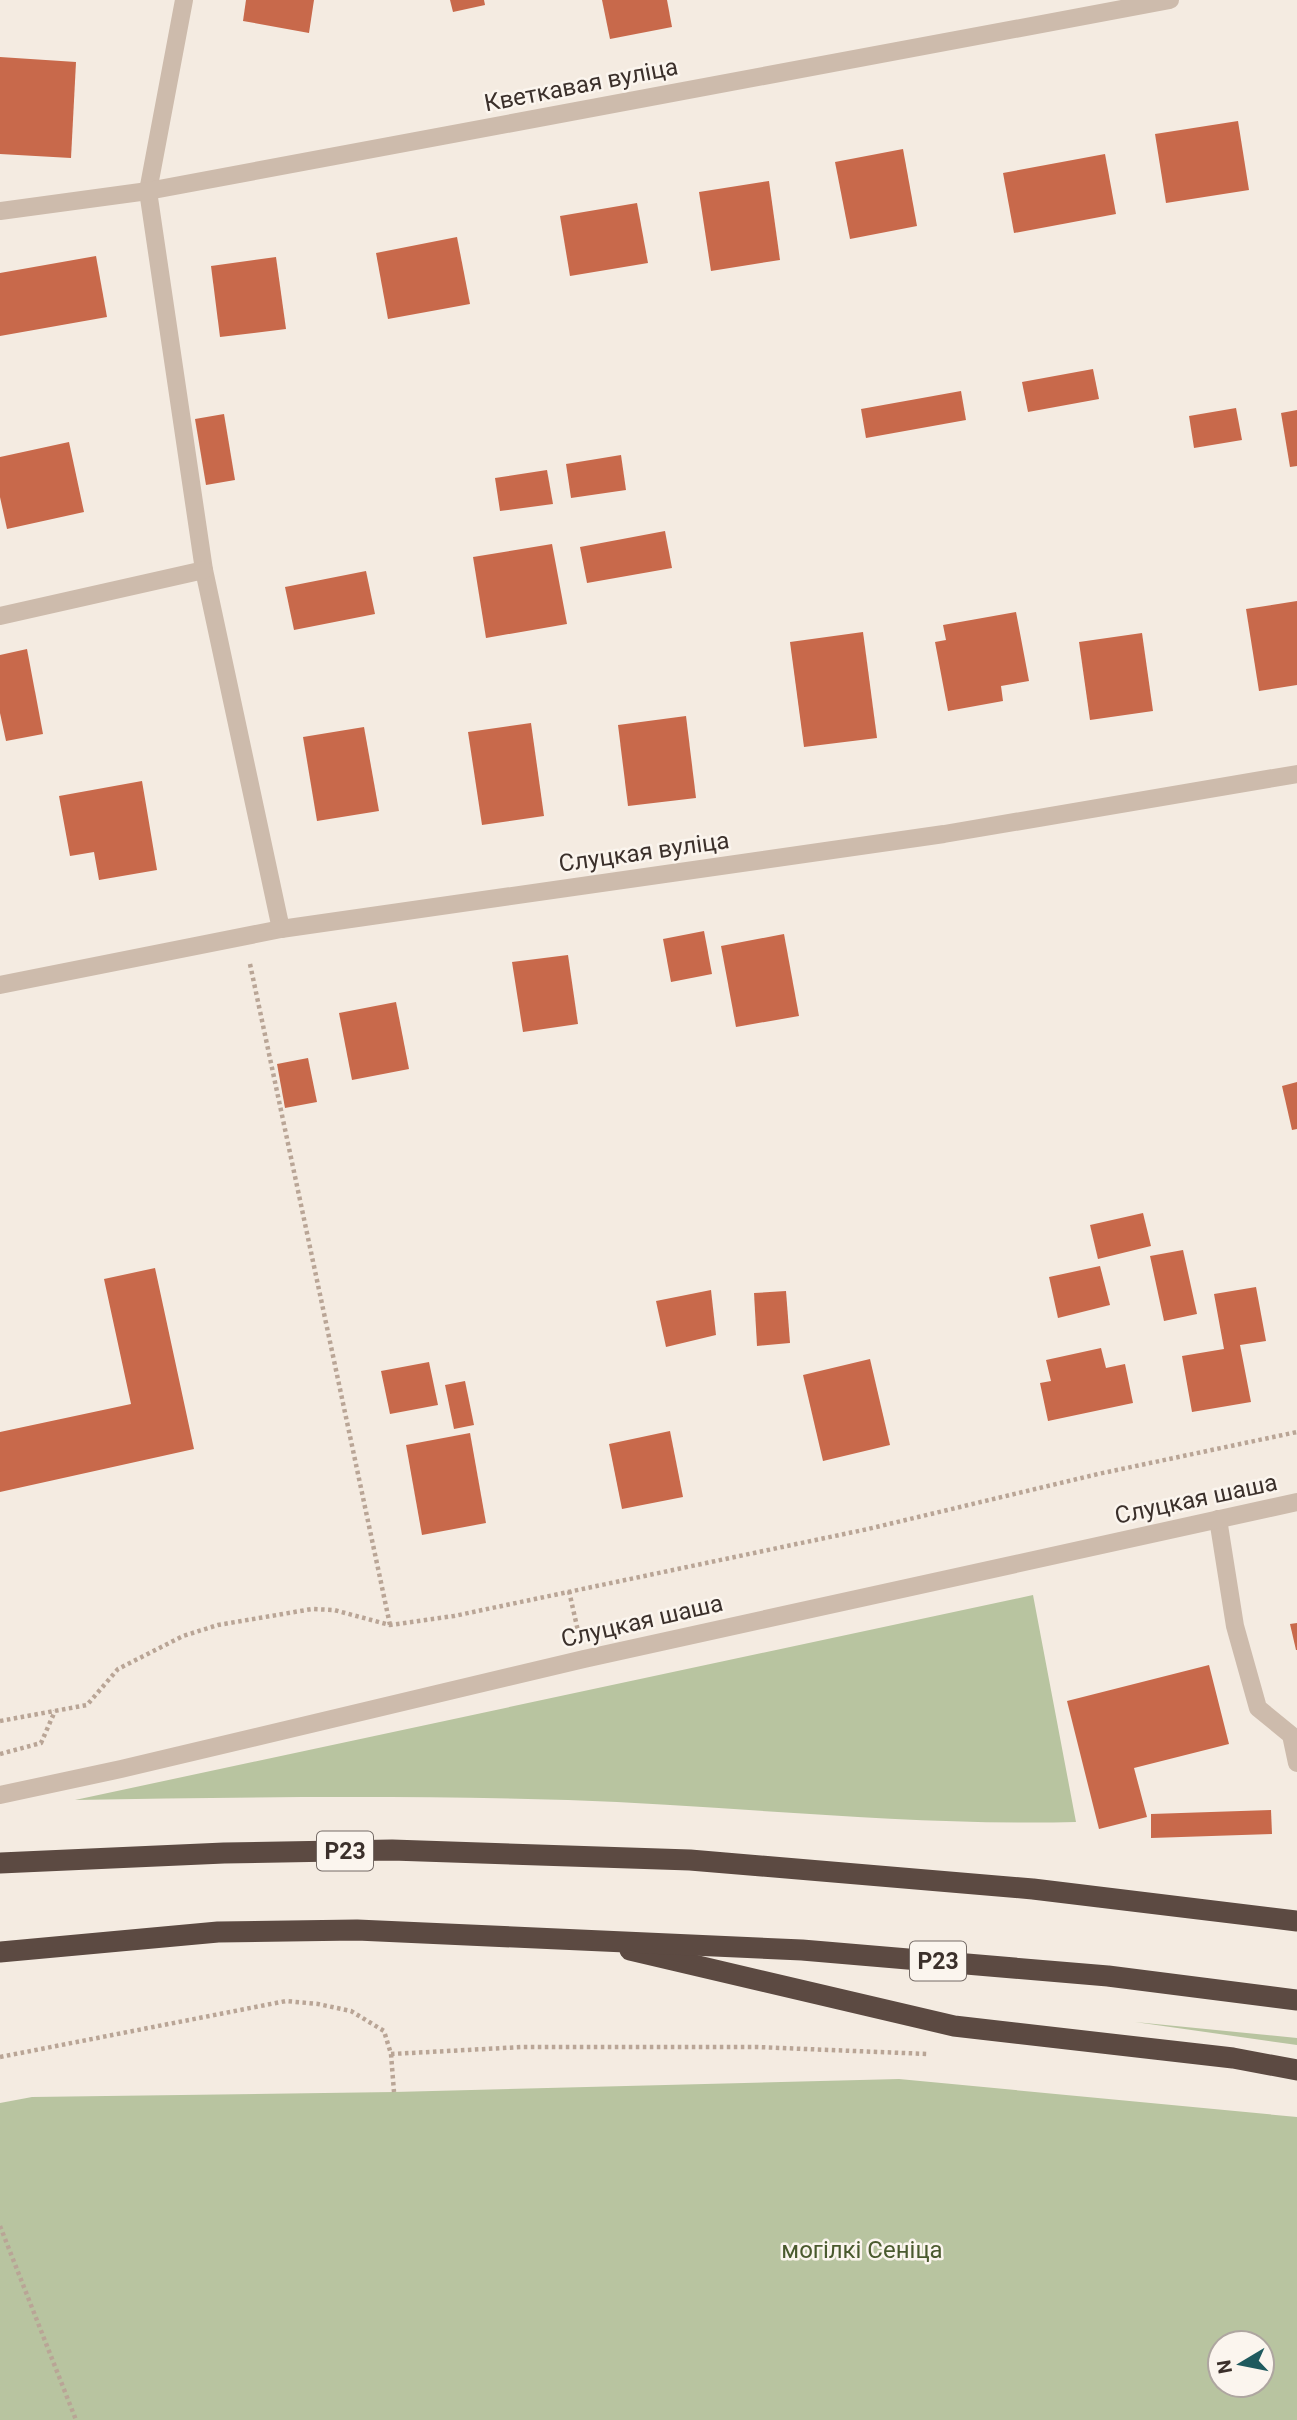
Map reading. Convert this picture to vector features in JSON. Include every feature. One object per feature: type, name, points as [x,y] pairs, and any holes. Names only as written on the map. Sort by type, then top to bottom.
[{"type":"highway","name":"Р23","points":[[0,1863],[224,1853],[392,1850],[690,1860],[1032,1889],[1297,1921]]},
{"type":"highway","name":"Р23","points":[[0,1952],[218,1932],[357,1930],[577,1938],[802,1950],[1108,1976],[1297,2000]]},
{"type":"highway","points":[[577,1938],[954,2026],[1233,2058],[1297,2070]]},
{"type":"street","points":[[184,0],[148,191],[204,570],[281,929]]},
{"type":"street","name":"Кветкавая вуліца","points":[[0,211],[148,191],[1170,0]]},
{"type":"street","points":[[0,617],[204,570]]},
{"type":"street","name":"Слуцкая вуліца","points":[[0,985],[281,929],[944,834],[1297,774]]},
{"type":"street","name":"Слуцкая шаша","points":[[0,1795],[121,1769],[584,1659],[1297,1502]]},
{"type":"street","points":[[1217,1519],[1235,1626],[1258,1709],[1291,1735],[1297,1763]]},
{"type":"path","points":[[244,936],[390,1625]]},
{"type":"path","points":[[0,1721],[87,1705],[118,1669],[183,1636],[218,1625],[312,1609],[334,1610],[390,1625],[454,1616],[868,1529],[1098,1474],[1297,1432]]},
{"type":"path","points":[[569,1591],[584,1659]]},
{"type":"path","points":[[0,1754],[41,1743],[55,1711]]},
{"type":"path","points":[[0,2057],[286,2001],[351,2011],[384,2031],[391,2054],[394,2092]]},
{"type":"path","points":[[391,2054],[522,2047],[757,2047],[929,2054]]},
{"type":"path","points":[[0,2226],[76,2420]]},
{"type":"green space","points":[[1033,1595],[1076,1822],[949,1821],[506,1798],[75,1800]]},
{"type":"green space","points":[[1135,2022],[1297,2038],[1297,2045]]},
{"type":"green space","name":"могілкі Сеніца","points":[[899,2079],[1297,2117],[1297,2420],[0,2420],[0,2103],[32,2097],[394,2092]]},
{"type":"building","points":[[246,0],[314,0],[309,33],[243,21]]},
{"type":"building","points":[[450,0],[484,0],[485,5],[453,12]]},
{"type":"building","points":[[602,0],[667,0],[672,27],[610,39]]},
{"type":"building","points":[[0,57],[76,62],[71,158],[0,154]]},
{"type":"building","points":[[1238,121],[1249,190],[1166,203],[1155,134]]},
{"type":"building","points":[[903,149],[917,226],[850,239],[835,162]]},
{"type":"building","points":[[1105,154],[1116,214],[1014,233],[1003,173]]},
{"type":"building","points":[[769,181],[780,260],[711,271],[699,192]]},
{"type":"building","points":[[637,203],[648,263],[570,276],[560,216]]},
{"type":"building","points":[[457,237],[470,304],[388,319],[376,253]]},
{"type":"building","points":[[96,256],[107,317],[0,336],[0,273]]},
{"type":"building","points":[[276,257],[286,329],[220,337],[211,266]]},
{"type":"building","points":[[1093,369],[1099,399],[1028,412],[1022,382]]},
{"type":"building","points":[[961,391],[966,420],[866,438],[861,409]]},
{"type":"building","points":[[1236,408],[1242,440],[1194,448],[1189,416]]},
{"type":"building","points":[[1297,410],[1297,466],[1290,467],[1281,413]]},
{"type":"building","points":[[224,414],[235,480],[206,485],[195,419]]},
{"type":"building","points":[[69,442],[84,512],[7,529],[0,497],[0,457]]},
{"type":"building","points":[[621,455],[626,490],[571,498],[566,464]]},
{"type":"building","points":[[547,470],[553,504],[500,511],[495,478]]},
{"type":"building","points":[[665,531],[672,568],[587,583],[580,547]]},
{"type":"building","points":[[552,544],[567,624],[486,638],[473,557]]},
{"type":"building","points":[[366,571],[375,614],[294,630],[285,587]]},
{"type":"building","points":[[1297,601],[1297,685],[1259,691],[1246,609]]},
{"type":"building","points":[[1016,612],[1029,681],[1001,686],[1003,701],[948,711],[935,642],[946,640],[943,625]]},
{"type":"building","points":[[863,632],[877,738],[804,747],[790,642]]},
{"type":"building","points":[[1142,633],[1153,711],[1090,720],[1079,642]]},
{"type":"building","points":[[27,649],[43,734],[6,741],[0,713],[0,655]]},
{"type":"building","points":[[686,716],[696,798],[628,806],[618,725]]},
{"type":"building","points":[[531,723],[544,816],[482,825],[468,732]]},
{"type":"building","points":[[364,727],[379,811],[317,821],[303,737]]},
{"type":"building","points":[[142,781],[157,870],[99,880],[94,852],[70,856],[59,796]]},
{"type":"building","points":[[704,931],[712,974],[671,982],[663,939]]},
{"type":"building","points":[[784,934],[799,1016],[736,1027],[721,946]]},
{"type":"building","points":[[568,955],[578,1024],[523,1032],[512,962]]},
{"type":"building","points":[[396,1002],[409,1069],[352,1080],[339,1013]]},
{"type":"building","points":[[308,1058],[317,1102],[285,1108],[277,1064]]},
{"type":"building","points":[[1297,1082],[1297,1129],[1292,1130],[1282,1086]]},
{"type":"building","points":[[1143,1213],[1151,1246],[1098,1259],[1090,1225]]},
{"type":"building","points":[[1183,1250],[1197,1314],[1164,1321],[1150,1256]]},
{"type":"building","points":[[1100,1266],[1110,1305],[1058,1318],[1049,1277]]},
{"type":"building","points":[[155,1268],[194,1449],[0,1492],[0,1432],[131,1404],[104,1279]]},
{"type":"building","points":[[1256,1287],[1266,1341],[1240,1345],[1251,1402],[1192,1412],[1182,1356],[1224,1349],[1214,1294]]},
{"type":"building","points":[[711,1290],[716,1335],[666,1347],[656,1301]]},
{"type":"building","points":[[786,1291],[790,1343],[757,1346],[754,1293]]},
{"type":"building","points":[[1101,1348],[1106,1368],[1125,1364],[1133,1403],[1048,1421],[1040,1383],[1051,1381],[1046,1360]]},
{"type":"building","points":[[870,1359],[890,1445],[823,1461],[803,1375]]},
{"type":"building","points":[[429,1362],[438,1405],[390,1414],[381,1371]]},
{"type":"building","points":[[465,1381],[474,1425],[454,1429],[445,1385]]},
{"type":"building","points":[[670,1431],[683,1497],[622,1509],[609,1444]]},
{"type":"building","points":[[470,1433],[486,1523],[422,1535],[406,1445]]},
{"type":"building","points":[[1297,1623],[1297,1650],[1296,1650],[1290,1624]]},
{"type":"building","points":[[1209,1665],[1229,1744],[1134,1768],[1147,1817],[1099,1829],[1067,1701]]},
{"type":"building","points":[[1271,1810],[1272,1834],[1151,1838],[1151,1814]]}]
